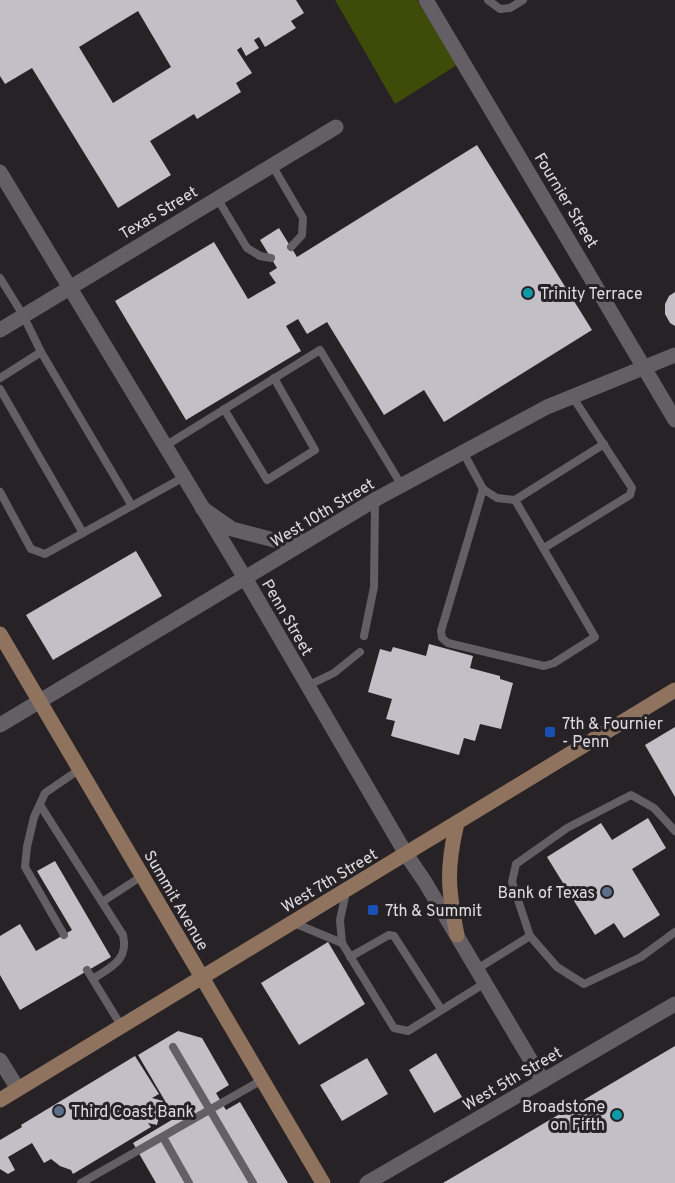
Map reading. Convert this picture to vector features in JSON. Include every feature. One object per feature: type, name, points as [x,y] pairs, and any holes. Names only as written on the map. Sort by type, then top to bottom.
[{"type":"main road","name":"Summit Avenue","points":[[0,634],[323,1183]]},
{"type":"main road","name":"West 7th Street","points":[[0,1100],[675,690]]},
{"type":"main road","points":[[457,824],[448,874],[457,935]]},
{"type":"street","name":"Fournier Street","points":[[426,0],[675,420]]},
{"type":"street","name":"Texas Street","points":[[0,330],[336,127]]},
{"type":"street","name":"Penn Street","points":[[0,172],[245,578],[406,854],[457,935],[543,1081]]},
{"type":"street","name":"West 10th Street","points":[[0,725],[375,500],[572,396],[675,356]]},
{"type":"street","points":[[202,508],[232,529],[278,541],[311,540]]},
{"type":"street","name":"West 5th Street","points":[[367,1183],[675,1004]]},
{"type":"street","points":[[0,1060],[18,1089]]},
{"type":"lane","points":[[488,0],[500,9],[510,8],[524,0]]},
{"type":"lane","points":[[272,165],[303,218],[302,235],[291,247]]},
{"type":"lane","points":[[217,198],[247,248],[260,256],[271,258]]},
{"type":"lane","points":[[0,278],[132,506]]},
{"type":"lane","points":[[165,446],[320,350],[402,486]]},
{"type":"lane","points":[[0,378],[41,352]]},
{"type":"lane","points":[[224,408],[267,480],[315,450],[274,378]]},
{"type":"lane","points":[[0,389],[83,532]]},
{"type":"lane","points":[[544,548],[630,495],[632,488],[572,396]]},
{"type":"lane","points":[[464,452],[483,489],[497,498],[515,500],[604,444]]},
{"type":"lane","points":[[0,492],[31,549],[45,554],[184,477]]},
{"type":"lane","points":[[483,489],[441,631],[442,638],[448,643],[544,666],[554,663],[595,637],[515,500]]},
{"type":"lane","points":[[364,636],[374,588],[375,500]]},
{"type":"lane","points":[[307,686],[334,673],[360,652]]},
{"type":"lane","points":[[64,935],[25,867],[34,817],[45,793],[80,769]]},
{"type":"lane","points":[[675,831],[654,808],[631,795],[567,828],[516,864],[512,882],[530,936],[557,967],[584,984],[641,957],[675,932]]},
{"type":"lane","points":[[40,805],[123,935],[126,946],[117,962],[93,979]]},
{"type":"lane","points":[[102,902],[142,876]]},
{"type":"lane","points":[[347,890],[340,920],[342,943],[394,1028],[408,1031],[485,983]]},
{"type":"lane","points":[[294,922],[342,943]]},
{"type":"lane","points":[[350,957],[389,935],[394,936],[441,1009]]},
{"type":"lane","points":[[477,969],[530,936]]},
{"type":"lane","points":[[87,970],[122,1027]]},
{"type":"lane","points":[[172,1047],[253,1183]]},
{"type":"lane","points":[[81,1183],[262,1080]]},
{"type":"lane","points":[[163,1137],[189,1183]]},
{"type":"green space","points":[[335,0],[417,0],[457,65],[395,104]]},
{"type":"building","points":[[0,0],[296,0],[304,13],[291,21],[296,28],[265,47],[259,37],[254,40],[259,48],[246,56],[241,47],[237,50],[252,73],[236,83],[241,92],[197,119],[194,114],[150,141],[171,175],[118,208],[32,68],[5,84],[0,76]],"holes":[[[138,11],[171,67],[113,103],[79,47]]]},
{"type":"building","points":[[477,145],[592,330],[444,422],[424,390],[384,415],[327,322],[307,334],[298,319],[286,326],[301,351],[186,420],[115,301],[214,242],[248,299],[276,283],[269,273],[277,268],[260,240],[279,228],[297,257]]},
{"type":"building","points":[[675,292],[675,326],[670,323],[665,314],[665,304],[669,296]]},
{"type":"building","points":[[136,551],[162,596],[53,660],[26,615]]},
{"type":"building","points":[[429,644],[473,656],[470,668],[500,676],[500,679],[513,683],[501,729],[480,724],[475,741],[464,738],[459,755],[391,736],[395,721],[386,719],[392,699],[368,692],[380,649],[391,652],[393,647],[426,656]]},
{"type":"building","points":[[675,727],[675,797],[645,745]]},
{"type":"building","name":"Bank of Texas","points":[[648,818],[666,848],[632,869],[660,915],[624,938],[614,923],[595,935],[547,857],[601,823],[612,840]]},
{"type":"building","points":[[55,861],[111,957],[20,1010],[0,975],[0,936],[20,924],[36,951],[72,930],[37,871]]},
{"type":"building","points":[[328,942],[365,1004],[299,1045],[261,983]]},
{"type":"building","points":[[178,1031],[202,1038],[229,1085],[216,1093],[226,1110],[240,1102],[288,1183],[156,1183],[133,1143],[175,1118],[138,1055]]},
{"type":"building","name":"Broadstone on Fifth","points":[[675,1046],[675,1183],[443,1183]]},
{"type":"building","points":[[436,1053],[462,1097],[434,1113],[409,1070]]},
{"type":"building","points":[[135,1056],[159,1094],[152,1098],[163,1101],[157,1125],[148,1123],[151,1127],[73,1174],[71,1170],[51,1159],[44,1163],[32,1143],[8,1157],[15,1170],[8,1174],[0,1169],[0,1140]]},
{"type":"building","points":[[367,1058],[388,1094],[342,1121],[320,1085]]},
{"type":"place","name":"Trinity Terrace","points":[[528,293]]},
{"type":"place","name":"7th & Fournier - Penn","points":[[550,732]]},
{"type":"place","name":"Bank of Texas","points":[[607,892]]},
{"type":"place","name":"7th & Summit","points":[[373,910]]},
{"type":"place","name":"Third Coast Bank","points":[[59,1111]]},
{"type":"place","name":"Broadstone on Fifth","points":[[617,1115]]}]
